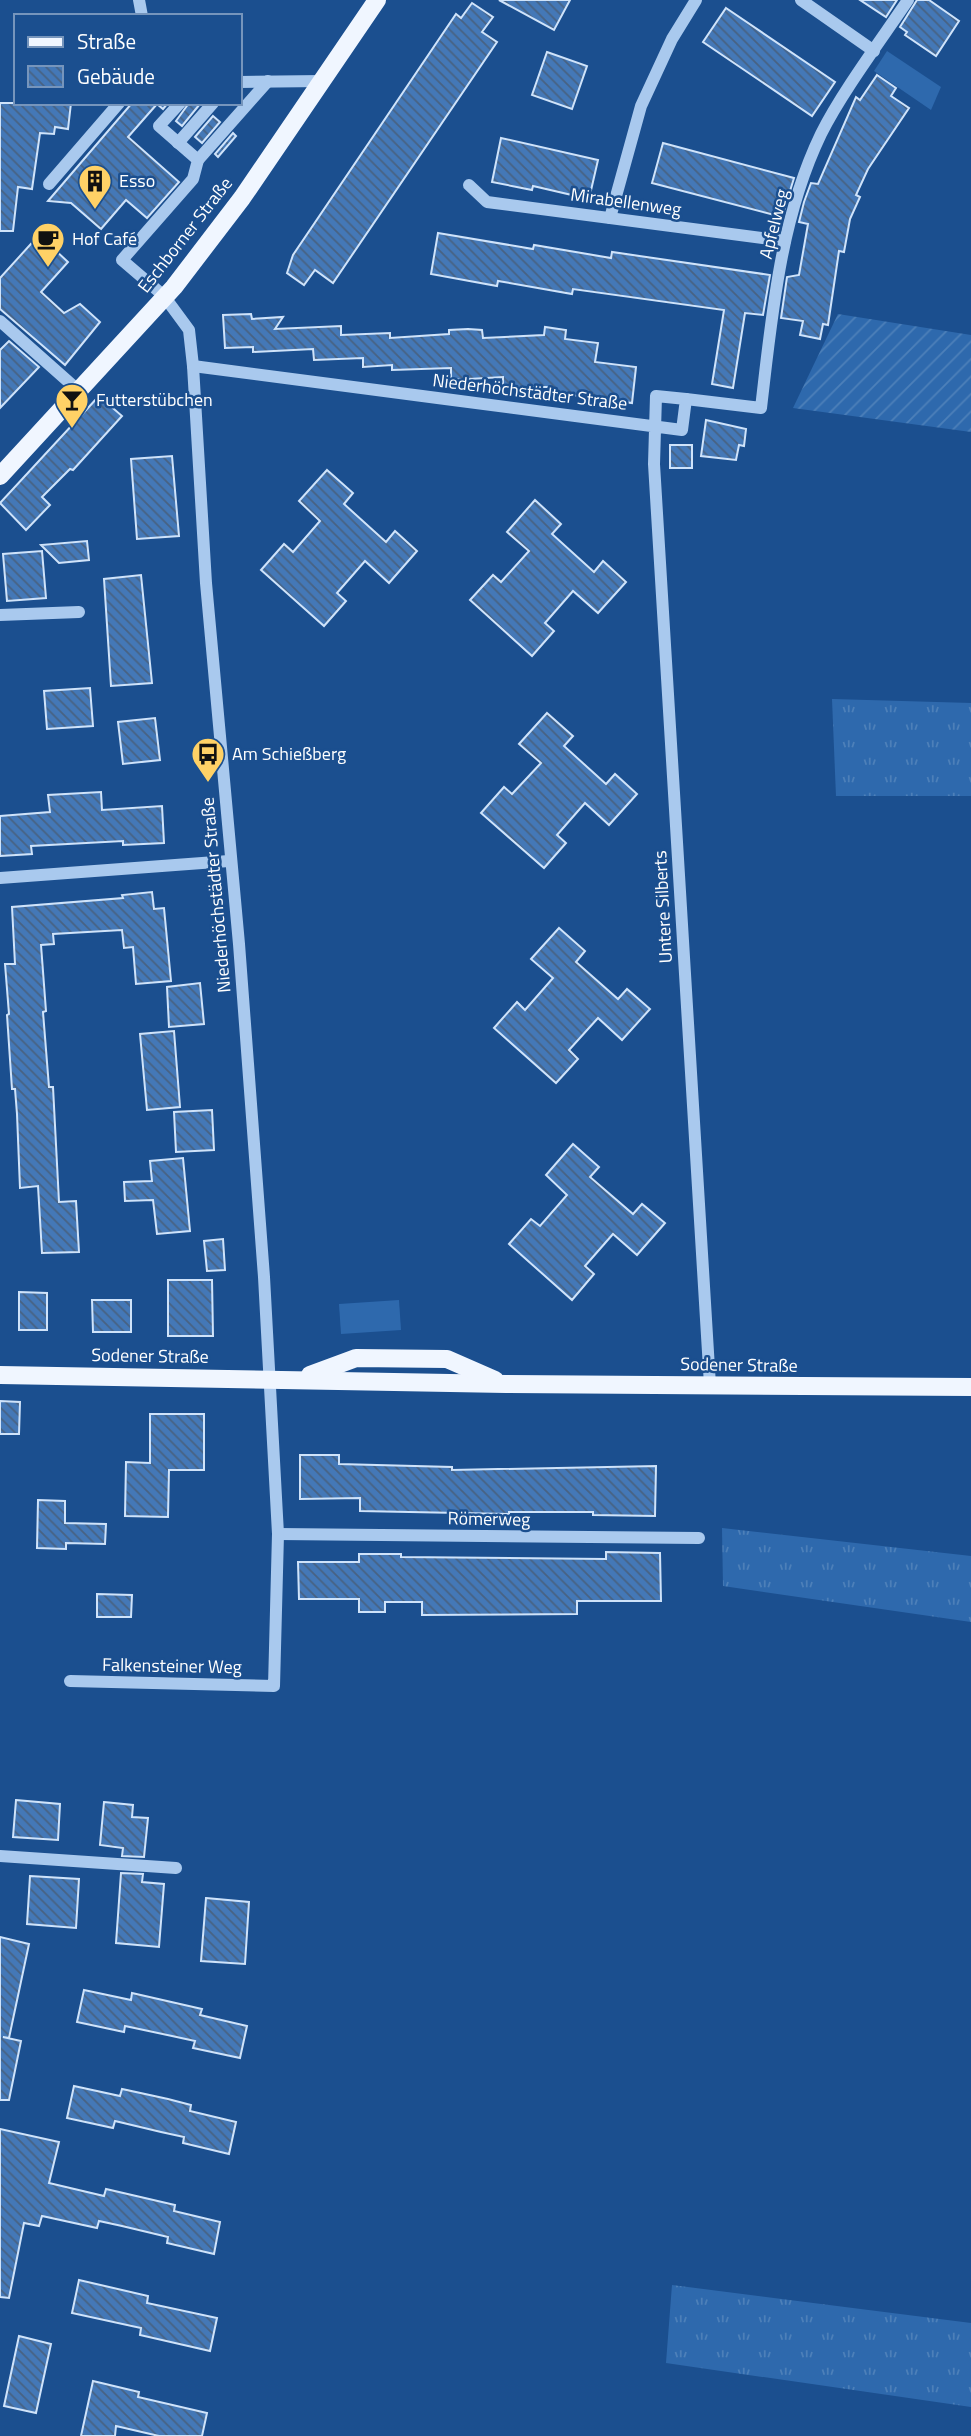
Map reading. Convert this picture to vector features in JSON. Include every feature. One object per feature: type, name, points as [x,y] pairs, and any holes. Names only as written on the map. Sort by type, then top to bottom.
[{"type":"main road","name":"Eschborner Straße","points":[[0,475],[80,391],[164,296],[242,198],[377,0]]},
{"type":"main road","name":"Sodener Straße","points":[[0,1375],[506,1384],[971,1387]]},
{"type":"street","points":[[610,218],[641,106],[672,39],[696,0]]},
{"type":"street","points":[[801,0],[874,51]]},
{"type":"street","name":"Apfelweg","points":[[653,426],[656,396],[761,408],[785,241],[799,191],[822,133],[908,0]]},
{"type":"street","points":[[178,105],[159,127],[198,160],[268,81]]},
{"type":"street","points":[[242,82],[323,81]]},
{"type":"street","points":[[49,184],[118,105]]},
{"type":"street","points":[[178,143],[211,105]]},
{"type":"street","name":"Niederhöchstädter Straße","points":[[198,160],[193,179],[122,260],[164,296],[188,330],[193,366],[206,583],[229,861],[239,944],[270,1379],[278,1534],[274,1685]]},
{"type":"street","name":"Mirabellenweg","points":[[469,185],[487,202],[785,241]]},
{"type":"street","points":[[0,321],[80,391]]},
{"type":"street","name":"Niederhöchstädter Straße","points":[[193,366],[653,426]]},
{"type":"street","points":[[653,426],[682,430],[686,399]]},
{"type":"street","name":"Untere Silberts","points":[[653,426],[710,1385]]},
{"type":"street","points":[[0,615],[79,612]]},
{"type":"street","points":[[0,878],[229,861]]},
{"type":"street","name":"Römerweg","points":[[278,1534],[699,1538]]},
{"type":"street","name":"Falkensteiner Weg","points":[[70,1681],[274,1685]]},
{"type":"street","points":[[0,1856],[176,1868]]},
{"type":"green space","points":[[887,51],[941,87],[931,110],[874,71]]},
{"type":"green space","points":[[838,314],[971,335],[971,432],[793,408]]},
{"type":"green space","points":[[832,699],[971,703],[971,796],[836,796]]},
{"type":"green space","points":[[399,1300],[401,1330],[341,1334],[339,1304]]},
{"type":"green space","points":[[722,1528],[971,1556],[971,1622],[723,1586]]},
{"type":"green space","points":[[672,2285],[971,2323],[971,2407],[666,2363]]},
{"type":"building","points":[[499,0],[570,0],[554,30]]},
{"type":"building","points":[[860,0],[897,0],[886,17]]},
{"type":"building","points":[[917,0],[929,0],[959,21],[936,56],[905,35],[907,32],[900,27]]},
{"type":"building","points":[[472,3],[493,17],[482,32],[497,42],[333,283],[315,270],[304,285],[287,273],[293,255],[456,14],[461,18]]},
{"type":"building","points":[[726,8],[835,82],[812,116],[703,42]]},
{"type":"building","points":[[547,52],[587,66],[572,109],[532,95]]},
{"type":"building","points":[[877,75],[896,88],[891,96],[909,108],[868,169],[856,195],[860,197],[850,219],[844,252],[839,251],[828,325],[823,324],[820,339],[800,335],[803,321],[781,318],[787,277],[799,275],[808,224],[799,222],[804,202],[811,183],[818,184],[856,97],[860,100]]},
{"type":"building","points":[[0,103],[71,105],[68,129],[55,127],[54,134],[40,133],[32,189],[18,187],[13,231],[0,231]]},
{"type":"building","points":[[130,105],[156,105],[128,137],[179,182],[147,218],[126,200],[101,229],[71,203],[48,201]]},
{"type":"building","points":[[188,105],[199,105],[182,126],[176,121]]},
{"type":"building","points":[[213,116],[220,122],[202,143],[195,137]]},
{"type":"building","points":[[233,133],[236,136],[218,157],[215,154]]},
{"type":"building","points":[[501,138],[598,160],[589,199],[533,186],[532,190],[492,182]]},
{"type":"building","points":[[663,143],[794,178],[782,217],[652,183]]},
{"type":"building","points":[[438,233],[533,249],[534,245],[611,258],[612,252],[770,275],[763,315],[745,313],[733,388],[712,384],[724,310],[573,289],[572,294],[498,281],[497,286],[431,274]]},
{"type":"building","points":[[39,235],[68,262],[41,292],[64,313],[80,304],[100,322],[65,365],[0,309],[0,278]]},
{"type":"building","points":[[251,314],[252,319],[283,317],[275,329],[341,326],[341,335],[390,333],[390,338],[449,334],[449,330],[468,329],[482,330],[483,338],[544,335],[545,327],[566,330],[565,339],[598,343],[595,362],[636,367],[632,403],[550,392],[551,387],[503,387],[503,377],[451,380],[451,368],[392,370],[392,365],[363,367],[363,358],[314,360],[313,349],[253,352],[253,347],[225,348],[223,315]]},
{"type":"building","points":[[9,341],[39,367],[0,408],[0,350]]},
{"type":"building","points":[[99,396],[122,416],[73,470],[70,469],[42,497],[50,505],[26,530],[0,503]]},
{"type":"building","points":[[706,420],[746,429],[744,446],[739,445],[736,460],[701,456]]},
{"type":"building","points":[[670,445],[692,445],[692,468],[670,468]]},
{"type":"building","points":[[172,456],[179,536],[137,539],[131,459]]},
{"type":"building","points":[[327,470],[353,493],[344,504],[386,542],[395,531],[417,551],[389,583],[365,561],[337,593],[346,601],[324,626],[261,570],[284,544],[293,552],[320,521],[299,501]]},
{"type":"building","points":[[535,500],[561,524],[552,534],[594,572],[603,561],[626,582],[598,613],[573,591],[545,623],[554,631],[532,656],[470,600],[493,575],[501,582],[529,551],[507,532]]},
{"type":"building","points":[[87,541],[89,560],[59,563],[41,545]]},
{"type":"building","points":[[42,551],[46,598],[7,601],[3,554]]},
{"type":"building","points":[[141,575],[152,683],[111,686],[104,579]]},
{"type":"building","points":[[90,688],[93,726],[47,729],[44,691]]},
{"type":"building","points":[[547,713],[573,736],[564,746],[606,784],[615,774],[637,794],[609,825],[585,803],[557,835],[566,843],[544,868],[481,813],[504,787],[512,794],[541,763],[519,744]]},
{"type":"building","points":[[155,718],[160,760],[123,764],[118,722]]},
{"type":"building","points":[[101,792],[102,810],[162,806],[164,843],[123,845],[123,841],[31,846],[32,854],[0,856],[0,816],[50,812],[48,795]]},
{"type":"building","points":[[152,892],[154,909],[164,908],[171,981],[136,984],[133,947],[124,948],[122,930],[53,934],[54,944],[41,945],[46,1011],[43,1012],[49,1087],[53,1087],[59,1202],[76,1201],[79,1252],[42,1253],[38,1186],[20,1188],[5,964],[15,964],[12,907],[123,898],[122,895]]},
{"type":"building","points":[[559,928],[585,951],[576,962],[618,999],[627,989],[650,1009],[622,1040],[598,1018],[569,1050],[578,1059],[556,1083],[494,1028],[517,1002],[525,1010],[553,978],[531,959]]},
{"type":"building","points":[[200,983],[204,1024],[169,1027],[167,987]]},
{"type":"building","points":[[174,1031],[180,1107],[147,1110],[140,1034]]},
{"type":"building","points":[[212,1110],[214,1150],[176,1152],[174,1112]]},
{"type":"building","points":[[573,1144],[599,1167],[590,1177],[633,1214],[642,1204],[665,1223],[637,1255],[613,1234],[585,1266],[594,1274],[572,1300],[509,1244],[531,1219],[540,1226],[567,1195],[546,1175]]},
{"type":"building","points":[[183,1158],[190,1231],[157,1234],[153,1200],[125,1201],[124,1182],[152,1181],[150,1161]]},
{"type":"building","points":[[223,1239],[225,1270],[207,1271],[204,1241]]},
{"type":"building","points":[[168,1280],[212,1280],[213,1336],[168,1336]]},
{"type":"building","points":[[19,1292],[47,1293],[47,1330],[19,1330]]},
{"type":"building","points":[[92,1300],[131,1300],[131,1332],[93,1332]]},
{"type":"building","points":[[0,1401],[20,1402],[19,1434],[0,1434]]},
{"type":"building","points":[[150,1414],[204,1414],[204,1470],[169,1470],[168,1517],[125,1516],[126,1462],[150,1463]]},
{"type":"building","points":[[300,1455],[339,1455],[339,1464],[452,1467],[452,1470],[656,1466],[655,1516],[593,1515],[593,1512],[509,1514],[360,1511],[360,1498],[300,1499]]},
{"type":"building","points":[[38,1500],[65,1501],[65,1523],[106,1524],[105,1544],[66,1543],[66,1549],[37,1548]]},
{"type":"building","points":[[606,1552],[660,1553],[661,1601],[577,1601],[577,1614],[422,1615],[422,1602],[385,1602],[385,1612],[359,1612],[359,1599],[299,1599],[298,1562],[359,1562],[359,1554],[401,1554],[401,1557],[606,1559]]},
{"type":"building","points":[[97,1594],[132,1595],[131,1617],[97,1617]]},
{"type":"building","points":[[16,1800],[60,1804],[58,1840],[13,1837]]},
{"type":"building","points":[[104,1802],[133,1805],[132,1817],[148,1818],[144,1857],[122,1856],[123,1848],[100,1845]]},
{"type":"building","points":[[121,1873],[143,1874],[142,1882],[164,1884],[159,1947],[116,1943]]},
{"type":"building","points":[[30,1876],[79,1879],[76,1928],[27,1924]]},
{"type":"building","points":[[206,1898],[249,1902],[245,1964],[201,1961]]},
{"type":"building","points":[[0,1937],[29,1944],[9,2038],[3,2037],[21,2041],[9,2100],[0,2100]]},
{"type":"building","points":[[84,1990],[131,2000],[132,1993],[202,2009],[200,2015],[247,2026],[240,2058],[193,2048],[195,2041],[125,2026],[124,2032],[77,2022]]},
{"type":"building","points":[[74,2086],[120,2096],[122,2089],[168,2099],[191,2105],[190,2111],[236,2122],[229,2154],[183,2143],[184,2137],[115,2121],[113,2128],[67,2118]]},
{"type":"building","points":[[0,2129],[59,2142],[49,2183],[104,2196],[106,2189],[175,2205],[174,2211],[220,2222],[214,2254],[167,2243],[168,2237],[122,2226],[99,2221],[97,2228],[42,2216],[39,2226],[24,2223],[9,2298],[0,2297]]},
{"type":"building","points":[[79,2280],[148,2296],[147,2303],[217,2318],[210,2351],[140,2335],[141,2328],[72,2313]]},
{"type":"building","points":[[19,2336],[51,2344],[36,2413],[4,2406]]},
{"type":"building","points":[[93,2381],[139,2392],[138,2397],[207,2413],[202,2436],[159,2436],[116,2426],[115,2436],[81,2436]]},
{"type":"place","name":"Esso","points":[[95,211]]},
{"type":"place","name":"Hof Café","points":[[48,269]]},
{"type":"place","name":"Futterstübchen","points":[[72,430]]},
{"type":"place","name":"Am Schießberg","points":[[208,784]]}]
